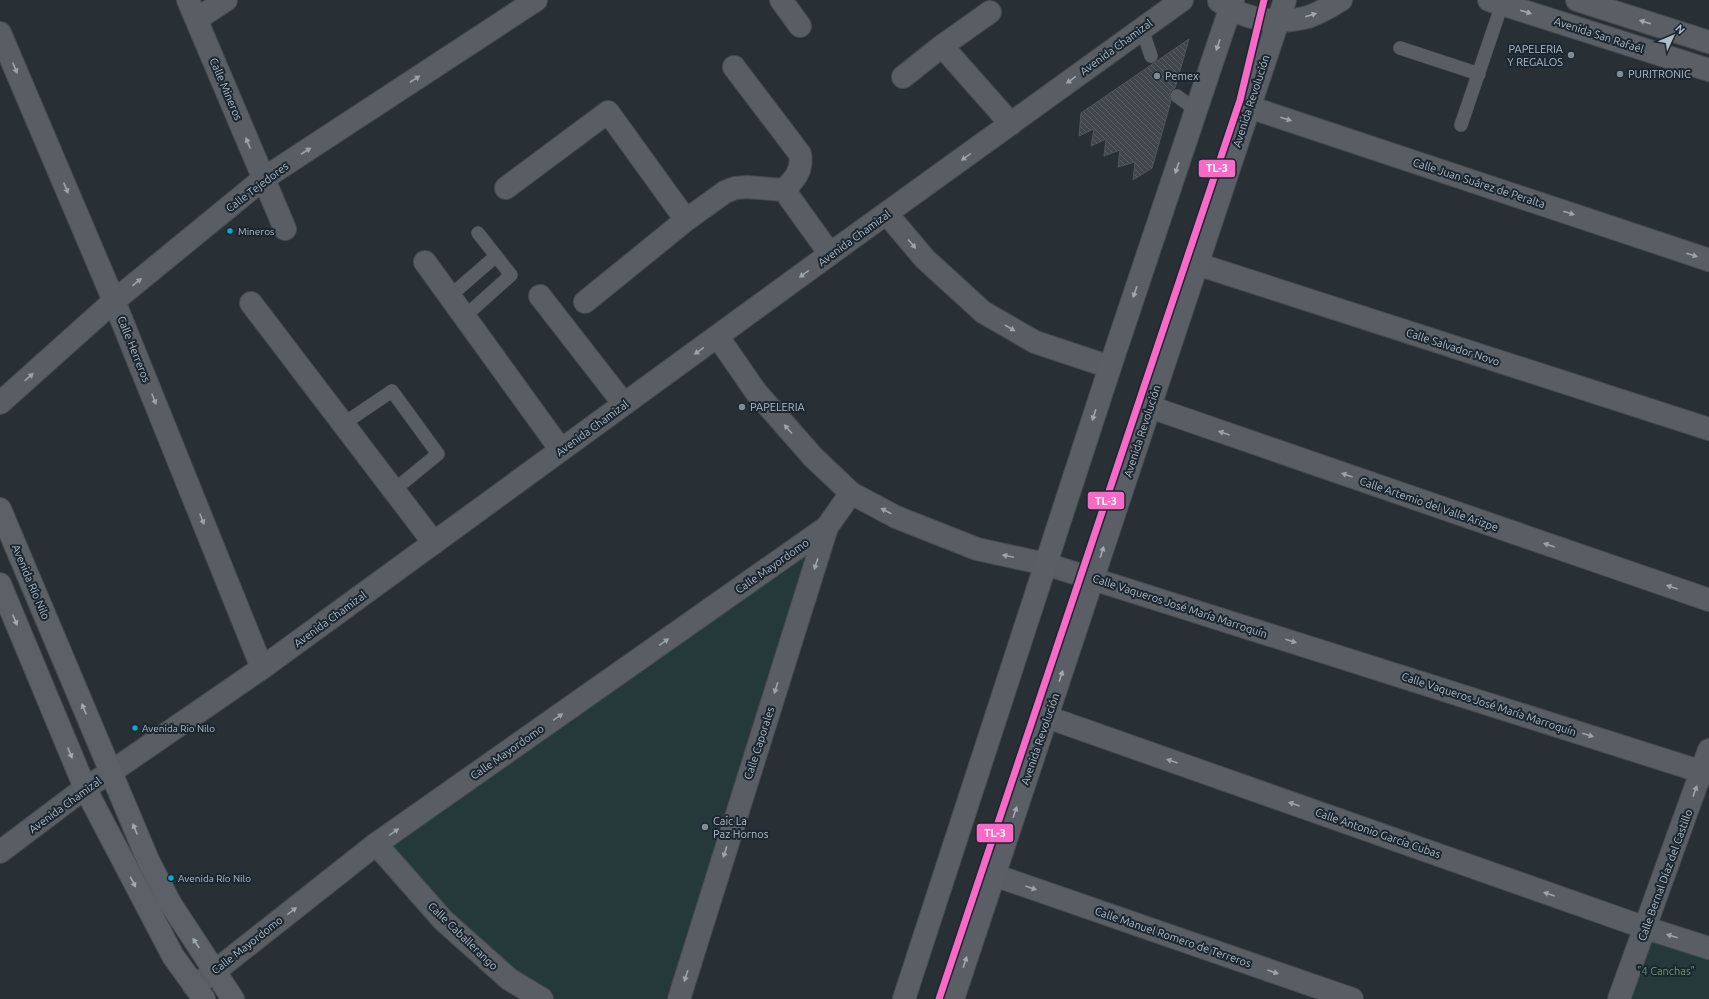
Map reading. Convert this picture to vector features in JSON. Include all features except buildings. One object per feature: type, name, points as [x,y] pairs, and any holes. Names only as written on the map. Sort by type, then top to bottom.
[{"type":"main road","name":"Avenida Revolución","points":[[953,999],[1285,0]]},
{"type":"main road","points":[[904,999],[1110,366],[1196,110],[1227,3],[1260,19],[1277,21],[1307,17],[1325,10],[1341,0]]},
{"type":"main road","points":[[1577,0],[1709,42]]},
{"type":"main road","name":"Avenida San Rafaél","points":[[1496,2],[1709,70]]},
{"type":"main road","name":"Avenida Río Nilo","points":[[0,509],[148,860],[170,902],[214,972],[233,999]]},
{"type":"main road","points":[[0,584],[85,788],[169,949],[199,992]]},
{"type":"street","points":[[192,10],[226,0]]},
{"type":"street","name":"Calle Tejedores","points":[[0,403],[114,301],[263,179],[536,0]]},
{"type":"street","name":"Avenida Chamizal","points":[[0,852],[85,788],[111,772],[262,668],[830,254],[1182,0]]},
{"type":"street","points":[[788,3],[800,26]]},
{"type":"street","name":"Calle Mineros","points":[[192,10],[284,229]]},
{"type":"street","points":[[903,77],[942,46],[990,12]]},
{"type":"street","name":"Calle Herreros","points":[[0,33],[114,301],[262,668]]},
{"type":"street","points":[[942,46],[1011,124]]},
{"type":"street","points":[[734,67],[800,154],[802,162],[800,170],[784,190]]},
{"type":"street","name":"Calle Juan Suárez de Peralta","points":[[1249,107],[1709,260]]},
{"type":"street","points":[[506,188],[608,112],[686,220]]},
{"type":"street","points":[[585,302],[686,220],[725,192],[735,188],[747,187],[784,190],[830,254]]},
{"type":"street","points":[[887,214],[924,259],[983,312],[1035,342],[1110,366]]},
{"type":"street","points":[[425,262],[561,450]]},
{"type":"street","name":"Calle Salvador Novo","points":[[1197,264],[1709,429]]},
{"type":"street","points":[[540,296],[624,404]]},
{"type":"street","points":[[251,303],[434,543]]},
{"type":"street","name":"Calle Vaqueros José María Marroquín","points":[[718,337],[756,392],[812,457],[851,493],[896,517],[977,549],[1046,564],[1093,578],[1706,772]]},
{"type":"street","name":"Calle Artemio del Valle Arizpe","points":[[1150,407],[1709,600]]},
{"type":"street","name":"Calle Caporales","points":[[678,999],[827,527],[851,493]]},
{"type":"street","name":"Calle Mayordomo","points":[[199,992],[214,972],[376,844],[827,527]]},
{"type":"street","name":"Calle Antonio García Cubas","points":[[1047,717],[1646,928],[1709,948]]},
{"type":"street","name":"Calle Bernal Díaz del Castillo","points":[[1619,999],[1706,772],[1709,750]]},
{"type":"street","name":"Calle Caballerango","points":[[376,844],[443,920],[509,979],[542,999]]},
{"type":"street","name":"Calle Manuel Romero de Terreros","points":[[994,875],[1352,999]]},
{"type":"lane","points":[[1461,125],[1479,74],[1496,2]]},
{"type":"lane","points":[[1142,29],[1151,56]]},
{"type":"lane","points":[[1400,48],[1479,74]]},
{"type":"lane","points":[[1177,96],[1196,110]]},
{"type":"lane","points":[[464,316],[511,275],[478,233]]},
{"type":"lane","points":[[450,296],[496,256]]},
{"type":"lane","points":[[344,424],[392,391],[438,454],[394,490]]},
{"type":"green space","points":[[827,527],[670,999],[548,999],[512,978],[384,848]]},
{"type":"green space","name":"\"4 Canchas\"","points":[[1649,936],[1709,956],[1709,999],[1625,999]]},
{"type":"transit line","name":"TL-3","points":[[939,999],[1240,100],[1264,0]]},
{"type":"place","name":"PAPELERIA Y REGALOS","points":[[1571,55]]},
{"type":"place","name":"PURITRONIC","points":[[1620,74]]},
{"type":"place","name":"Pemex","points":[[1157,76]]},
{"type":"place","name":"Mineros","points":[[230,231]]},
{"type":"place","name":"PAPELERIA","points":[[742,407]]},
{"type":"place","name":"Avenida Rio Nilo","points":[[135,728]]},
{"type":"place","name":"Caic La Paz Hornos","points":[[705,827]]},
{"type":"place","name":"Avenida Río Nilo","points":[[171,878]]}]
